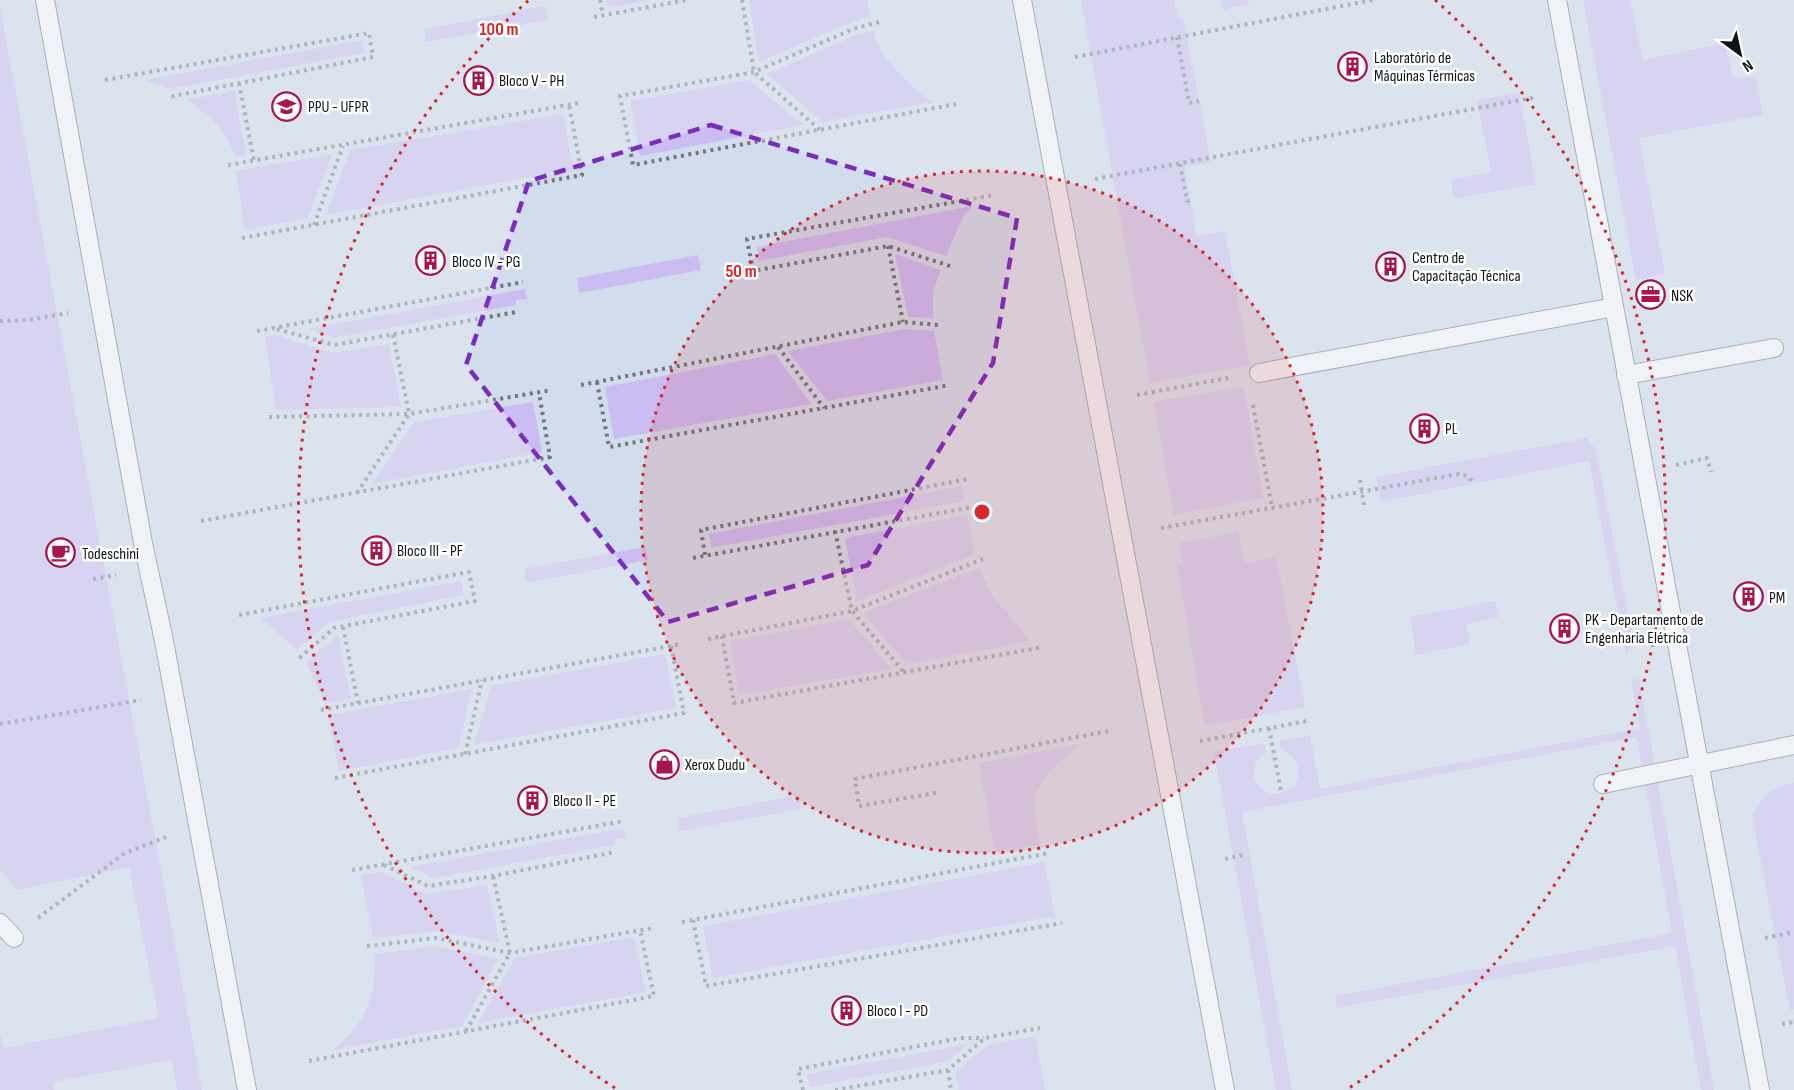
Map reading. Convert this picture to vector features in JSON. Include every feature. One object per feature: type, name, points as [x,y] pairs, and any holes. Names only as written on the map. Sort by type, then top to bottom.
[{"type":"lane","points":[[45,0],[141,531],[164,641],[247,1090]]},
{"type":"lane","points":[[1022,0],[1225,1090]]},
{"type":"lane","points":[[1557,0],[1760,1090]]},
{"type":"lane","points":[[1253,374],[1614,307]]},
{"type":"lane","points":[[1626,375],[1774,348]]},
{"type":"lane","points":[[1603,784],[1794,745]]},
{"type":"lane","points":[[0,923],[14,938]]},
{"type":"path","points":[[600,0],[603,15]]},
{"type":"path","points":[[594,17],[687,0]]},
{"type":"path","points":[[742,0],[754,72],[820,130]]},
{"type":"path","points":[[1075,57],[1373,0]]},
{"type":"path","points":[[879,22],[853,28],[754,72],[620,96],[633,165],[956,104]]},
{"type":"path","points":[[105,80],[369,33],[373,57],[169,97]]},
{"type":"path","points":[[1177,37],[1189,103],[1199,101]]},
{"type":"path","points":[[239,83],[254,161]]},
{"type":"path","points":[[1095,179],[1244,154],[1537,97]]},
{"type":"path","points":[[228,165],[579,103]]},
{"type":"path","points":[[242,238],[582,175],[569,105]]},
{"type":"path","points":[[314,225],[344,145]]},
{"type":"path","points":[[1180,164],[1187,201],[1190,201]]},
{"type":"path","points":[[950,266],[888,246],[753,271],[747,240],[994,195]]},
{"type":"path","points":[[888,246],[903,322]]},
{"type":"path","points":[[257,331],[523,282]]},
{"type":"path","points":[[275,328],[334,345],[516,312]]},
{"type":"path","points":[[0,321],[29,320],[69,313]]},
{"type":"path","points":[[581,386],[903,322],[938,325]]},
{"type":"path","points":[[357,494],[409,414],[393,334]]},
{"type":"path","points":[[778,346],[824,408]]},
{"type":"path","points":[[1137,395],[1253,374],[1272,507]]},
{"type":"path","points":[[597,382],[609,447],[950,384]]},
{"type":"path","points":[[269,417],[409,414],[552,390]]},
{"type":"path","points":[[201,521],[550,458],[539,393]]},
{"type":"path","points":[[1676,465],[1707,458],[1711,472]]},
{"type":"path","points":[[1161,528],[1459,474],[1468,476],[1473,484]]},
{"type":"path","points":[[705,555],[700,530],[968,479]]},
{"type":"path","points":[[1360,480],[1364,505]]},
{"type":"path","points":[[693,558],[973,507]]},
{"type":"path","points":[[835,531],[852,611],[904,672]]},
{"type":"path","points":[[708,639],[852,611],[983,559]]},
{"type":"path","points":[[239,615],[470,572],[474,602],[334,628],[297,660]]},
{"type":"path","points":[[93,579],[117,575]]},
{"type":"path","points":[[343,627],[358,703]]},
{"type":"path","points":[[722,636],[734,703],[1043,646]]},
{"type":"path","points":[[321,710],[681,644]]},
{"type":"path","points":[[335,778],[684,713],[671,646]]},
{"type":"path","points":[[465,754],[482,680]]},
{"type":"path","points":[[0,724],[141,700]]},
{"type":"path","points":[[1200,741],[1307,721]]},
{"type":"path","points":[[1269,728],[1281,791]]},
{"type":"path","points":[[936,793],[859,806],[855,780],[1109,731]]},
{"type":"path","points":[[351,870],[624,821]]},
{"type":"path","points":[[14,938],[71,892],[125,853],[166,837]]},
{"type":"path","points":[[382,864],[428,886],[615,852]]},
{"type":"path","points":[[682,922],[1049,853]]},
{"type":"path","points":[[1225,859],[1243,855]]},
{"type":"path","points":[[466,1032],[510,953],[493,876]]},
{"type":"path","points":[[693,920],[706,986],[1062,922]]},
{"type":"path","points":[[367,946],[436,938],[510,953],[653,928]]},
{"type":"path","points":[[309,1061],[654,996],[640,930]]},
{"type":"path","points":[[1764,938],[1794,932]]},
{"type":"path","points":[[1781,1024],[1794,1022]]},
{"type":"path","points":[[803,1090],[798,1069],[961,1038],[985,1038],[1040,1028]]},
{"type":"path","points":[[835,1090],[948,1070],[985,1038]]},
{"type":"path","points":[[948,1070],[951,1090]]},
{"type":"highlighted area","points":[[711,125],[1017,218],[993,363],[868,565],[668,622],[466,365],[529,181]]},
{"type":"shaded area","points":[[0,0],[1794,0],[1794,1090],[0,1090]]},
{"type":"shaded area","points":[[606,0],[650,0],[608,8]]},
{"type":"shaded area","points":[[749,0],[867,0],[870,17],[851,22],[759,62]]},
{"type":"shaded area","points":[[1081,0],[1174,0],[1178,19],[1183,18],[1211,162],[1184,167],[1197,236],[1225,231],[1250,365],[1150,383]]},
{"type":"shaded area","points":[[1221,0],[1248,0],[1249,4],[1223,10]]},
{"type":"shaded area","points":[[1583,0],[1630,0],[1643,60],[1725,43],[1733,79],[1755,76],[1763,115],[1639,138],[1665,274],[1636,280]]},
{"type":"shaded area","points":[[545,6],[548,20],[426,42],[424,29]]},
{"type":"shaded area","points":[[0,8],[202,1090],[177,1090],[172,1060],[53,1082],[54,1090],[0,1090],[0,1031],[4,1048],[159,1018],[129,867],[16,890],[0,869]]},
{"type":"shaded area","points":[[874,31],[880,49],[889,62],[912,86],[933,102],[822,122],[767,74],[856,35]]},
{"type":"shaded area","points":[[362,40],[364,53],[170,89],[145,80]]},
{"type":"shaded area","points":[[749,80],[803,125],[640,156],[630,101]]},
{"type":"shaded area","points":[[234,90],[246,155],[235,157],[223,132],[188,100]]},
{"type":"shaded area","points":[[1519,92],[1536,184],[1454,199],[1451,180],[1491,172],[1477,100]]},
{"type":"shaded area","points":[[563,114],[573,169],[326,215],[350,150]]},
{"type":"shaded area","points":[[332,154],[308,218],[245,230],[236,171]]},
{"type":"shaded area","points":[[972,206],[963,217],[946,256],[887,237],[759,261],[757,247]]},
{"type":"shaded area","points":[[895,254],[941,270],[933,291],[933,318],[908,317]]},
{"type":"shaded area","points":[[698,255],[701,270],[579,293],[577,278]]},
{"type":"shaded area","points":[[525,289],[527,299],[516,300],[516,305],[334,338],[308,329]]},
{"type":"shaded area","points":[[904,329],[934,331],[943,380],[827,401],[788,351]]},
{"type":"shaded area","points":[[275,335],[333,353],[389,344],[401,407],[276,410],[265,337]]},
{"type":"shaded area","points":[[775,354],[811,404],[614,439],[605,387]]},
{"type":"shaded area","points":[[1244,386],[1263,498],[1174,515],[1154,402]]},
{"type":"shaded area","points":[[533,402],[542,452],[372,484],[414,422]]},
{"type":"shaded area","points":[[1587,438],[1596,450],[1634,643],[1626,654],[1589,461],[1381,502],[1376,477]]},
{"type":"shaded area","points":[[962,486],[964,501],[711,548],[709,534]]},
{"type":"shaded area","points":[[967,515],[975,554],[857,601],[845,538]]},
{"type":"shaded area","points":[[1238,532],[1244,564],[1276,557],[1305,707],[1205,726],[1177,565],[1183,563],[1179,543]]},
{"type":"shaded area","points":[[645,547],[648,560],[526,583],[524,569]]},
{"type":"shaded area","points":[[979,568],[993,597],[1031,641],[907,664],[863,613]]},
{"type":"shaded area","points":[[461,581],[464,595],[329,622],[297,650],[260,618]]},
{"type":"shaded area","points":[[1495,601],[1499,617],[1466,624],[1470,644],[1416,655],[1410,617]]},
{"type":"shaded area","points":[[849,619],[891,669],[739,695],[730,641]]},
{"type":"shaded area","points":[[338,635],[351,699],[325,703],[306,662]]},
{"type":"shaded area","points":[[665,654],[676,708],[474,745],[491,686]]},
{"type":"shaded area","points":[[1639,679],[1714,1090],[1701,1090],[1675,946],[1337,1008],[1335,996],[1672,933],[1637,737],[1242,812],[1292,1090],[1276,1090],[1214,752],[1264,743],[1266,752],[1258,760],[1254,769],[1255,778],[1258,786],[1273,794],[1284,792],[1295,786],[1298,774],[1295,760],[1281,750],[1279,741],[1310,735],[1320,789],[1640,728],[1631,680]]},
{"type":"shaded area","points":[[472,689],[458,748],[339,771],[328,715]]},
{"type":"shaded area","points":[[1081,744],[1045,777],[1036,793],[1034,812],[1041,844],[995,852],[979,763]]},
{"type":"shaded area","points":[[1794,783],[1794,1009],[1790,1010],[1752,817],[1768,794],[1779,787]]},
{"type":"shaded area","points":[[799,795],[801,809],[680,831],[678,818]]},
{"type":"shaded area","points":[[624,828],[626,838],[615,840],[615,845],[434,878],[411,867]]},
{"type":"shaded area","points":[[1044,862],[1055,916],[713,978],[703,926]]},
{"type":"shaded area","points":[[381,872],[426,894],[487,885],[500,943],[437,931],[373,938],[361,875]]},
{"type":"shaded area","points":[[634,937],[646,992],[478,1023],[515,958]]},
{"type":"shaded area","points":[[435,946],[498,959],[462,1026],[333,1050],[354,1029],[367,1008],[374,984],[375,954]]},
{"type":"shaded area","points":[[1035,1036],[1045,1090],[959,1090],[955,1072],[988,1045]]},
{"type":"shaded area","points":[[968,1044],[946,1062],[810,1087],[807,1074]]},
{"type":"place","name":"Laboratório de Máquinas Térmicas","points":[[1353,66]]},
{"type":"place","name":"Bloco V - PH","points":[[478,80]]},
{"type":"place","name":"PPU - UFPR","points":[[287,106]]},
{"type":"place","name":"Bloco IV - PG","points":[[431,261]]},
{"type":"place","name":"Centro de Capacitação Técnica","points":[[1391,266]]},
{"type":"place","name":"NSK","points":[[1650,295]]},
{"type":"place","name":"PL","points":[[1424,428]]},
{"type":"place","name":"Bloco III - PF","points":[[376,550]]},
{"type":"place","name":"Todeschini","points":[[61,553]]},
{"type":"place","name":"PM","points":[[1748,597]]},
{"type":"place","name":"PK - Departamento de Engenharia Elétrica","points":[[1564,628]]},
{"type":"place","name":"Xerox Dudu","points":[[664,764]]},
{"type":"place","name":"Bloco II - PE","points":[[532,800]]},
{"type":"place","name":"Bloco I - PD","points":[[846,1010]]}]
